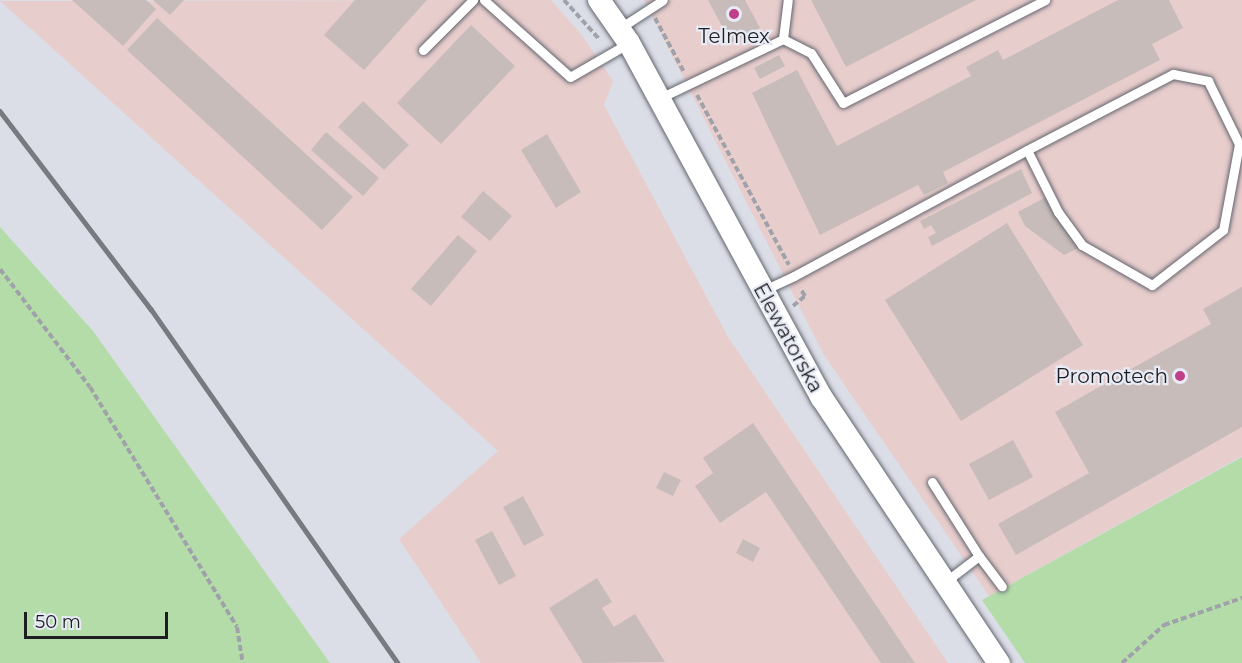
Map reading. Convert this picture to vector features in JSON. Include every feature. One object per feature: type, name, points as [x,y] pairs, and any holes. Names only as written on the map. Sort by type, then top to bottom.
[{"type":"street","name":"Elewatorska","points":[[598,0],[624,36],[660,98],[761,291],[822,398],[999,663]]},
{"type":"lane","points":[[423,50],[472,0]]},
{"type":"lane","points":[[484,0],[570,77],[624,36],[650,9],[663,0]]},
{"type":"lane","points":[[783,39],[788,0]]},
{"type":"lane","points":[[783,39],[811,53],[843,103],[1045,0]]},
{"type":"lane","points":[[660,98],[783,39]]},
{"type":"lane","points":[[761,291],[794,276],[1027,150],[1173,74],[1208,81],[1239,144],[1223,230],[1152,285],[1082,245],[1058,212],[1027,150]]},
{"type":"lane","points":[[932,482],[979,556],[1002,586]]},
{"type":"lane","points":[[945,582],[979,556]]},
{"type":"path","points":[[650,9],[805,296],[792,307],[794,317]]},
{"type":"path","points":[[0,269],[90,387],[237,627],[243,663]]},
{"type":"path","points":[[1122,663],[1164,625],[1242,597]]},
{"type":"shaded area","points":[[551,0],[581,34],[613,81],[604,105],[728,337],[948,663],[481,663],[399,539],[498,451],[0,1]]},
{"type":"shaded area","points":[[644,0],[1242,0],[1242,456],[989,596],[824,355]]},
{"type":"green space","points":[[0,227],[93,331],[330,663],[0,663]]},
{"type":"green space","points":[[1242,457],[1242,663],[1025,663],[982,600]]},
{"type":"building","points":[[72,0],[146,0],[156,9],[123,46]]},
{"type":"building","points":[[153,0],[184,0],[170,15]]},
{"type":"building","points":[[355,0],[427,0],[364,70],[324,35]]},
{"type":"building","name":"Telmex","points":[[708,0],[745,0],[760,28],[731,43]]},
{"type":"building","points":[[811,0],[976,0],[846,67]]},
{"type":"building","points":[[1118,0],[1169,0],[1183,28],[1152,44],[1160,60],[943,172],[948,183],[924,195],[918,185],[820,235],[752,93],[797,70],[837,146],[971,76],[966,67],[998,50],[1003,60]]},
{"type":"building","points":[[157,18],[353,197],[322,230],[127,50]]},
{"type":"building","points":[[471,25],[515,66],[441,144],[397,103]]},
{"type":"building","points":[[779,55],[785,66],[760,79],[754,68]]},
{"type":"building","points":[[363,101],[409,145],[384,170],[338,127]]},
{"type":"building","points":[[326,132],[379,178],[363,196],[311,150]]},
{"type":"building","points":[[547,134],[581,192],[556,208],[521,150]]},
{"type":"building","points":[[1021,169],[1032,193],[932,246],[928,237],[936,233],[931,225],[924,229],[920,221]]},
{"type":"building","points":[[483,191],[512,216],[490,241],[461,217]]},
{"type":"building","points":[[1050,195],[1078,248],[1064,255],[1025,226],[1018,212]]},
{"type":"building","points":[[1007,223],[1083,345],[961,421],[885,300]]},
{"type":"building","points":[[458,235],[477,251],[431,306],[411,289]]},
{"type":"building","name":"Promotech","points":[[1242,287],[1242,427],[1016,555],[998,524],[1089,473],[1055,412],[1211,324],[1203,309]]},
{"type":"building","points":[[753,423],[915,663],[881,663],[766,492],[720,523],[695,486],[713,473],[703,458]]},
{"type":"building","points":[[1013,440],[1033,477],[989,500],[969,464]]},
{"type":"building","points":[[664,472],[681,480],[673,496],[656,488]]},
{"type":"building","points":[[523,496],[544,535],[524,546],[503,507]]},
{"type":"building","points":[[492,531],[516,576],[499,585],[475,540]]},
{"type":"building","points":[[743,539],[760,548],[753,562],[736,553]]},
{"type":"building","points":[[597,578],[612,602],[602,608],[614,627],[635,614],[665,662],[583,663],[549,608]]},
{"type":"railway","points":[[0,111],[151,309],[398,663]]},
{"type":"place","name":"Telmex","points":[[734,14]]},
{"type":"place","name":"Promotech","points":[[1180,376]]}]
